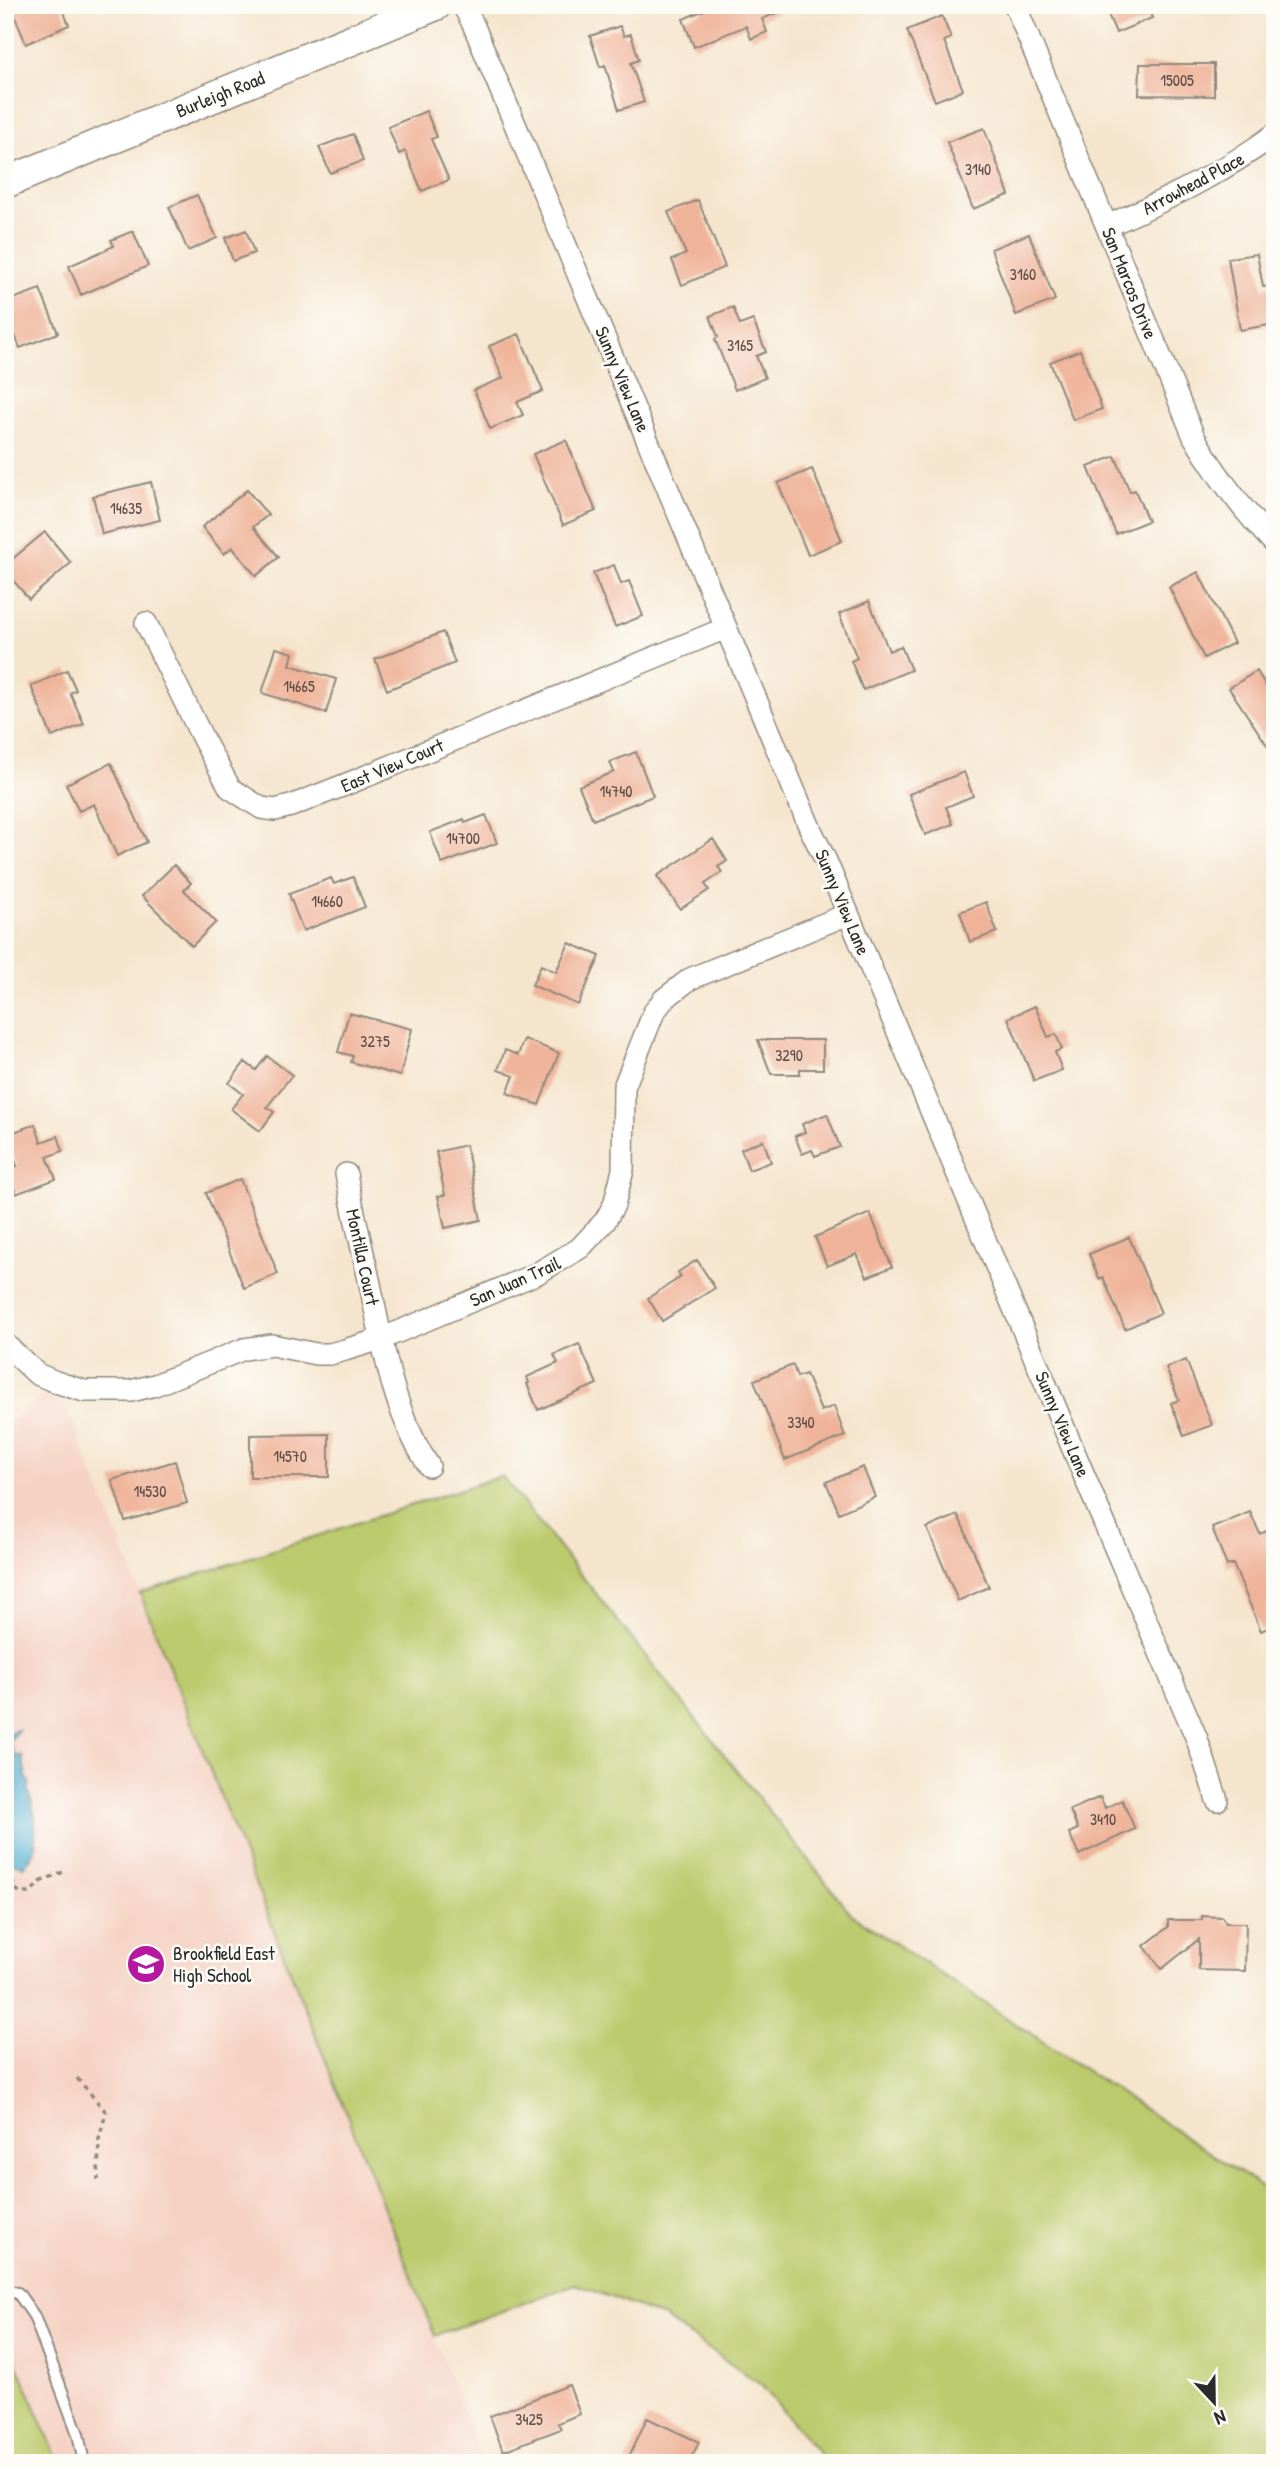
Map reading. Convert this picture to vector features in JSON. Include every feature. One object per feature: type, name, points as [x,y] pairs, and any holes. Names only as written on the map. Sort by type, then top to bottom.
[{"type":"street","name":"Burleigh Road","points":[[5,183],[436,5]]},
{"type":"street","name":"Sunny View Lane","points":[[463,5],[1198,1739],[1217,1800]]},
{"type":"street","name":"San Marcos Drive","points":[[1015,5],[1194,437],[1217,476],[1250,518],[1275,544]]},
{"type":"street","name":"Arrowhead Place","points":[[1107,226],[1168,199],[1215,174],[1275,134]]},
{"type":"street","name":"East View Court","points":[[146,623],[230,788],[261,808],[275,810],[352,782],[726,628]]},
{"type":"street","name":"San Juan Trail","points":[[5,1344],[37,1374],[84,1391],[131,1391],[155,1385],[244,1349],[272,1345],[316,1354],[330,1354],[381,1339],[536,1274],[580,1248],[605,1221],[614,1205],[623,1170],[624,1087],[654,1012],[664,999],[690,979],[848,915]]},
{"type":"street","name":"Montilla Court","points":[[346,1174],[381,1339],[396,1396],[407,1426],[429,1466]]},
{"type":"lane","points":[[5,2290],[18,2293],[34,2316],[78,2434],[84,2463]]},
{"type":"path","points":[[5,1875],[13,1879],[15,1888],[21,1893],[29,1893],[42,1881],[63,1872]]},
{"type":"path","points":[[77,2078],[106,2112],[99,2139],[98,2180]]},
{"type":"shaded area","name":"Brookfield East High School","points":[[46,1393],[66,1406],[484,2463],[5,2463],[5,1426]]},
{"type":"green space","points":[[502,1476],[852,1915],[1275,2196],[1275,2463],[827,2463],[761,2385],[661,2316],[575,2284],[435,2336],[140,1593]]},
{"type":"green space","points":[[5,2335],[59,2463],[5,2463]]},
{"type":"water","points":[[18,1730],[9,1742],[16,1757],[22,1755],[30,1784],[28,1788],[34,1816],[34,1844],[37,1843],[33,1854],[29,1856],[31,1858],[23,1866],[10,1862],[7,1870],[5,1732]]},
{"type":"building","points":[[22,5],[61,5],[69,25],[26,44],[12,9]]},
{"type":"building","points":[[716,5],[794,6],[762,19],[767,32],[751,39],[746,26],[694,47],[683,19]]},
{"type":"building","points":[[1104,5],[1147,5],[1152,18],[1116,33]]},
{"type":"building","points":[[942,16],[951,38],[944,41],[963,90],[935,101],[907,30]]},
{"type":"building","points":[[620,26],[624,36],[631,34],[639,60],[631,63],[644,102],[619,110],[605,65],[600,67],[590,36]]},
{"type":"building","points":[[1140,64],[1214,64],[1214,96],[1139,95]]},
{"type":"building","points":[[426,111],[437,137],[431,139],[449,180],[422,191],[405,151],[399,154],[388,127]]},
{"type":"building","points":[[984,128],[1009,195],[973,209],[947,142]]},
{"type":"building","points":[[353,134],[363,161],[330,173],[319,147]]},
{"type":"building","points":[[197,195],[217,238],[188,251],[169,207]]},
{"type":"building","points":[[698,200],[725,267],[682,285],[672,260],[686,254],[668,212]]},
{"type":"building","points":[[246,230],[254,253],[233,261],[225,238]]},
{"type":"building","points":[[133,231],[148,266],[81,295],[69,266],[114,246],[111,240]]},
{"type":"building","points":[[1029,234],[1055,300],[1016,315],[991,249]]},
{"type":"building","points":[[1257,254],[1263,287],[1271,286],[1275,324],[1240,330],[1228,258]]},
{"type":"building","points":[[40,289],[58,333],[20,348],[11,325],[5,327],[5,302]]},
{"type":"building","points":[[733,307],[740,325],[753,320],[766,352],[756,356],[765,378],[735,390],[715,339],[718,337],[710,316]]},
{"type":"building","points":[[519,334],[543,391],[517,402],[523,415],[490,429],[474,390],[503,378],[489,346]]},
{"type":"building","points":[[1080,350],[1102,409],[1073,420],[1050,362]]},
{"type":"building","points":[[566,440],[596,511],[563,525],[533,454]]},
{"type":"building","points":[[1115,456],[1130,492],[1135,490],[1148,521],[1116,534],[1088,467]]},
{"type":"building","points":[[812,469],[842,541],[808,555],[778,483]]},
{"type":"building","points":[[151,482],[160,520],[102,534],[93,496]]},
{"type":"building","points":[[247,490],[268,515],[253,527],[279,557],[256,576],[232,547],[224,554],[202,527]]},
{"type":"building","points":[[45,532],[71,563],[29,599],[5,571],[5,565]]},
{"type":"building","points":[[614,565],[621,584],[629,581],[643,616],[615,627],[593,573]]},
{"type":"building","points":[[1198,572],[1234,643],[1204,658],[1169,587]]},
{"type":"building","points":[[869,601],[889,651],[901,646],[911,670],[863,690],[851,661],[857,658],[839,614]]},
{"type":"building","points":[[443,632],[455,663],[387,690],[375,659]]},
{"type":"building","points":[[276,648],[293,653],[290,665],[336,679],[326,713],[262,693]]},
{"type":"building","points":[[67,670],[76,690],[70,693],[84,724],[52,737],[31,686]]},
{"type":"building","points":[[1257,671],[1269,691],[1275,688],[1275,757],[1229,688]]},
{"type":"building","points":[[636,752],[653,796],[593,820],[579,786],[614,772],[610,762]]},
{"type":"building","points":[[111,763],[147,842],[117,856],[94,804],[79,811],[66,784]]},
{"type":"building","points":[[964,772],[973,796],[946,807],[953,824],[925,835],[909,794]]},
{"type":"building","points":[[486,815],[497,843],[442,864],[430,832],[464,819],[465,823]]},
{"type":"building","points":[[713,839],[727,861],[718,867],[722,872],[705,884],[709,890],[680,909],[657,876]]},
{"type":"building","points":[[174,865],[191,883],[184,890],[216,922],[192,946],[142,896]]},
{"type":"building","points":[[353,877],[365,907],[303,931],[289,894],[331,878],[334,884]]},
{"type":"building","points":[[986,902],[997,932],[970,942],[960,912]]},
{"type":"building","points":[[569,943],[600,956],[578,1005],[532,985],[541,965],[556,972]]},
{"type":"building","points":[[1035,1006],[1048,1037],[1056,1034],[1062,1049],[1055,1052],[1062,1070],[1034,1081],[1008,1018]]},
{"type":"building","points":[[349,1013],[412,1029],[400,1076],[351,1062],[353,1056],[338,1052]]},
{"type":"building","points":[[524,1039],[559,1053],[539,1105],[507,1093],[514,1076],[498,1070],[505,1050],[518,1055]]},
{"type":"building","points":[[758,1040],[823,1040],[823,1069],[800,1069],[800,1074],[771,1074]]},
{"type":"building","points":[[267,1056],[292,1075],[267,1107],[274,1112],[260,1131],[231,1109],[243,1094],[229,1083],[245,1062],[256,1070]]},
{"type":"building","points":[[827,1114],[840,1147],[815,1156],[812,1150],[802,1154],[795,1136],[805,1132],[802,1124]]},
{"type":"building","points":[[35,1124],[41,1142],[58,1136],[63,1151],[47,1157],[56,1179],[16,1194],[8,1169],[17,1166],[6,1135]]},
{"type":"building","points":[[763,1140],[771,1162],[749,1170],[741,1149]]},
{"type":"building","points":[[466,1145],[481,1220],[445,1228],[438,1196],[445,1195],[436,1152]]},
{"type":"building","points":[[240,1179],[278,1274],[244,1288],[206,1193]]},
{"type":"building","points":[[870,1213],[892,1267],[867,1277],[857,1254],[827,1266],[815,1237]]},
{"type":"building","points":[[1129,1237],[1161,1313],[1125,1329],[1103,1277],[1099,1279],[1089,1254]]},
{"type":"building","points":[[697,1260],[715,1288],[662,1321],[648,1298],[681,1277],[678,1272]]},
{"type":"building","points":[[579,1344],[597,1384],[538,1410],[527,1384],[527,1377],[558,1363],[554,1355]]},
{"type":"building","points":[[1186,1360],[1212,1425],[1184,1436],[1171,1403],[1179,1400],[1166,1368]]},
{"type":"building","points":[[793,1365],[797,1377],[806,1374],[821,1411],[834,1406],[845,1436],[785,1460],[754,1380]]},
{"type":"building","points":[[329,1434],[329,1477],[250,1477],[250,1435]]},
{"type":"building","points":[[175,1461],[187,1503],[125,1521],[112,1480]]},
{"type":"building","points":[[863,1467],[875,1497],[839,1513],[826,1482]]},
{"type":"building","points":[[1250,1512],[1260,1534],[1275,1527],[1275,1625],[1261,1631],[1233,1564],[1227,1566],[1212,1528]]},
{"type":"building","points":[[958,1515],[989,1587],[958,1601],[927,1528]]},
{"type":"building","points":[[1100,1797],[1105,1808],[1122,1800],[1135,1829],[1079,1855],[1069,1833],[1078,1829],[1070,1810]]},
{"type":"building","points":[[1202,1916],[1222,1917],[1226,1923],[1246,1923],[1245,1971],[1199,1970],[1199,1939],[1162,1969],[1144,1946],[1168,1927],[1168,1920],[1202,1920]]},
{"type":"building","points":[[569,2385],[580,2414],[558,2423],[561,2429],[503,2451],[490,2416]]},
{"type":"building","points":[[647,2418],[699,2442],[689,2463],[626,2463]]},
{"type":"place","name":"Brookfield East High School","points":[[146,1964]]}]
